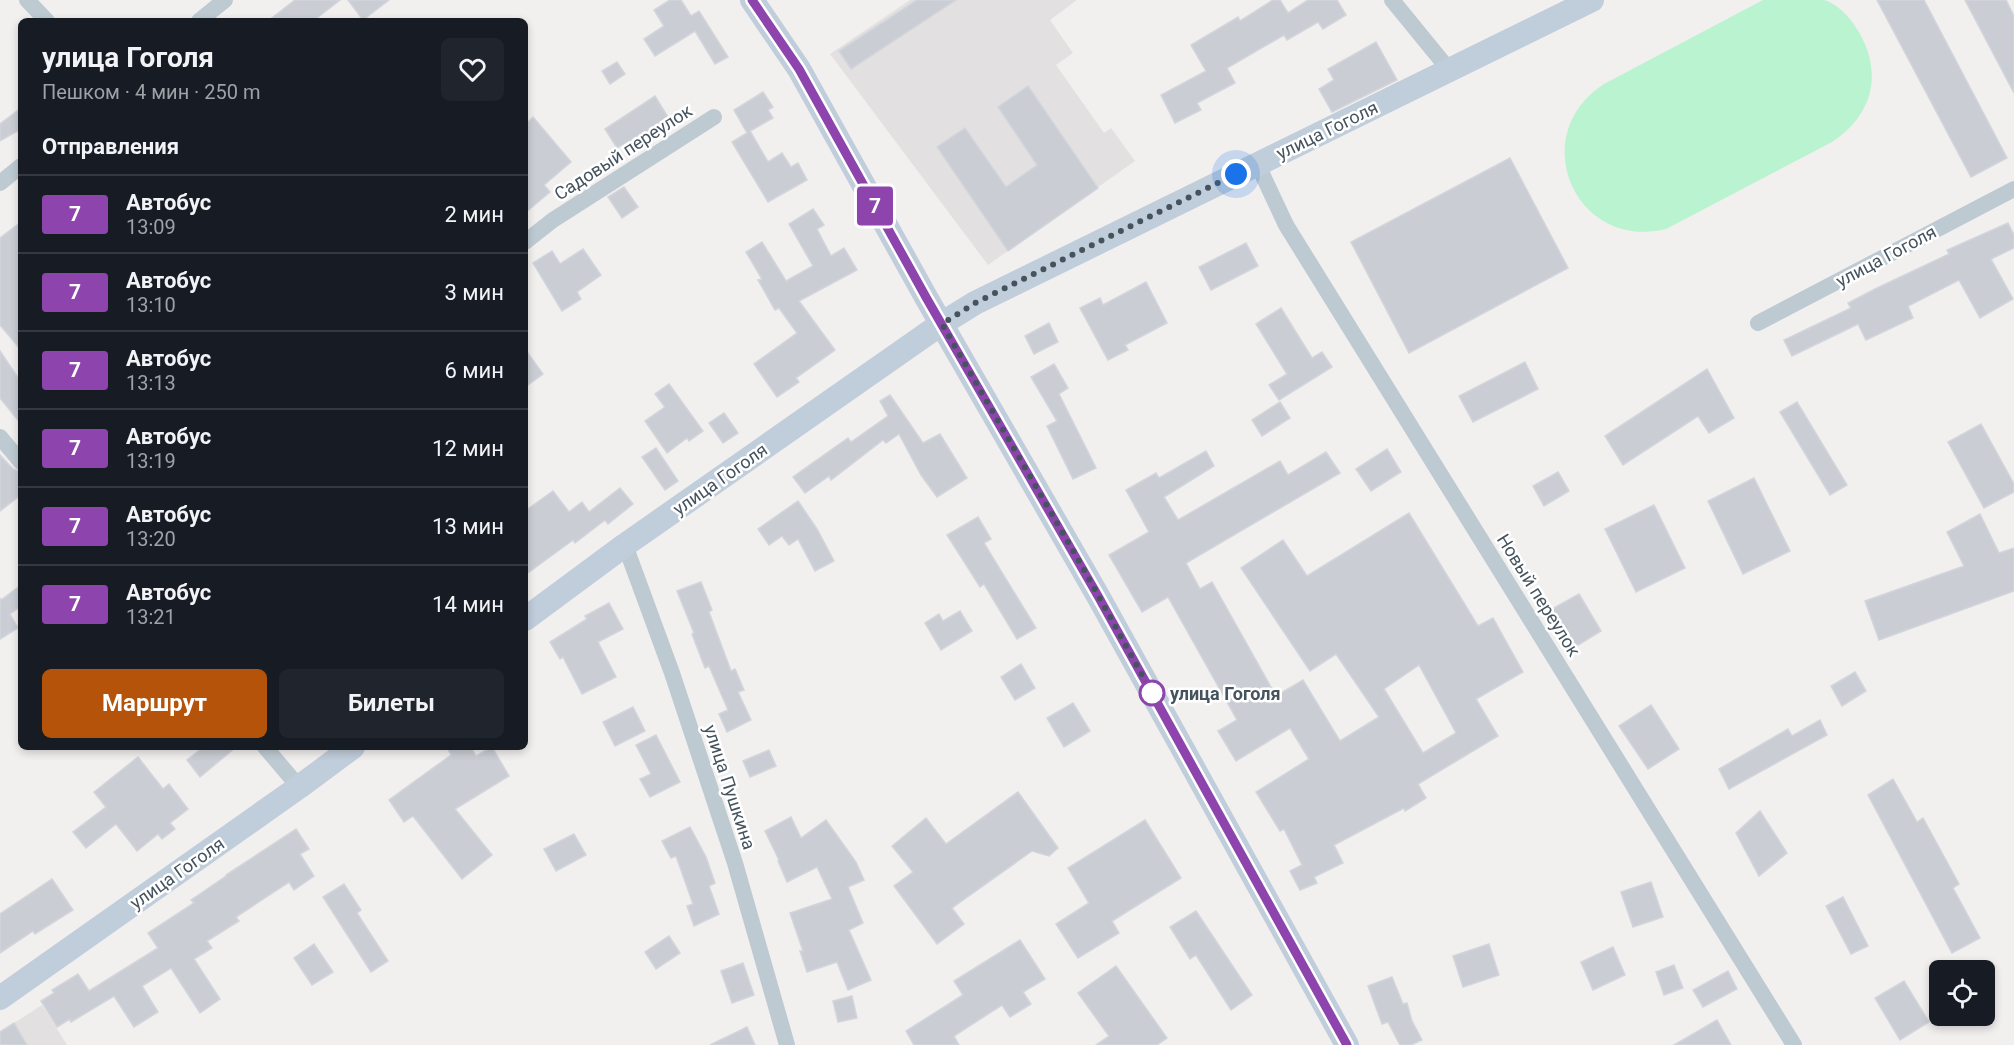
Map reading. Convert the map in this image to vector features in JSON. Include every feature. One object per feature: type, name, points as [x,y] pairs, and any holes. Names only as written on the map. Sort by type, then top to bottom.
[{"type":"main road","points":[[752,0],[799,69],[1098,596],[1347,1045]]},
{"type":"main road","name":"улица Гоголя","points":[[528,617],[624,545],[975,303],[1588,1]]},
{"type":"main road","name":"улица Гоголя","points":[[0,998],[349,750]]},
{"type":"street","points":[[27,0],[44,18]]},
{"type":"street","points":[[203,18],[225,0]]},
{"type":"street","points":[[1392,0],[1450,70]]},
{"type":"street","name":"Садовый переулок","points":[[528,240],[553,220],[714,117]]},
{"type":"street","name":"Новый переулок","points":[[1257,163],[1286,225],[1794,1045]]},
{"type":"street","points":[[0,183],[18,168]]},
{"type":"street","name":"улица Гоголя","points":[[1758,323],[2014,189]]},
{"type":"street","points":[[0,437],[18,458]]},
{"type":"street","name":"улица Пушкина","points":[[624,545],[672,673],[731,852],[787,1045]]},
{"type":"street","points":[[267,750],[299,787]]},
{"type":"shaded area","points":[[910,0],[1077,0],[1050,20],[1073,53],[1056,65],[1104,133],[1111,128],[1135,161],[988,265],[830,54]]},
{"type":"shaded area","points":[[42,1005],[67,1045],[0,1045],[0,1032]]},
{"type":"green space","points":[[1763,0],[1824,0],[1838,7],[1849,18],[1864,42],[1870,58],[1872,74],[1871,90],[1858,118],[1847,131],[1832,142],[1666,229],[1634,231],[1607,223],[1586,206],[1571,184],[1565,158],[1568,131],[1580,106],[1604,84]]},
{"type":"building","points":[[295,0],[340,0],[317,18],[272,18]]},
{"type":"building","points":[[348,0],[389,0],[366,18],[362,18]]},
{"type":"building","points":[[670,0],[681,0],[691,16],[699,11],[728,57],[715,64],[695,31],[655,56],[644,39],[664,26],[654,10]]},
{"type":"building","points":[[917,0],[956,0],[851,69],[839,51]]},
{"type":"building","points":[[1273,0],[1280,0],[1288,13],[1308,0],[1337,0],[1346,15],[1323,29],[1318,22],[1287,40],[1284,35],[1227,68],[1235,83],[1197,103],[1201,110],[1175,123],[1161,95],[1206,71],[1191,45],[1238,17],[1240,21]]},
{"type":"building","points":[[1877,0],[1924,0],[2007,158],[1971,177]]},
{"type":"building","points":[[1965,0],[2006,0],[2014,16],[2014,93]]},
{"type":"building","points":[[1376,42],[1397,80],[1332,112],[1319,89],[1334,80],[1328,69]]},
{"type":"building","points":[[617,62],[625,74],[610,84],[602,71]]},
{"type":"building","points":[[1028,86],[1098,188],[1008,251],[937,147],[965,128],[1006,187],[1037,165],[998,107]]},
{"type":"building","points":[[763,92],[773,107],[768,110],[773,118],[750,131],[768,162],[782,153],[791,167],[798,163],[807,180],[768,202],[732,142],[747,133],[734,110]]},
{"type":"building","points":[[655,96],[671,122],[649,136],[646,131],[617,148],[605,129]]},
{"type":"building","points":[[18,110],[18,131],[0,141],[0,124]]},
{"type":"building","points":[[533,117],[571,162],[544,185],[550,192],[528,210],[528,122]]},
{"type":"building","points":[[1510,158],[1568,268],[1409,353],[1351,242]]},
{"type":"building","points":[[624,187],[638,207],[622,218],[608,197]]},
{"type":"building","points":[[813,209],[824,225],[817,229],[831,256],[844,248],[857,270],[799,301],[835,350],[796,378],[799,382],[777,397],[754,364],[797,333],[779,308],[775,310],[758,280],[762,279],[746,252],[762,242],[786,281],[813,266],[789,224]]},
{"type":"building","points":[[2008,223],[2014,235],[2014,248],[1991,259],[2013,299],[1980,318],[1959,280],[1908,306],[1913,318],[1866,340],[1858,324],[1792,356],[1784,340],[1851,308],[1848,303],[1949,254],[1947,250]]},
{"type":"building","points":[[18,224],[18,346],[0,325],[0,238]]},
{"type":"building","points":[[1246,243],[1258,266],[1211,290],[1199,267]]},
{"type":"building","points":[[583,249],[601,275],[577,292],[581,299],[562,311],[533,263],[552,251],[560,264]]},
{"type":"building","points":[[1146,282],[1167,323],[1125,345],[1128,350],[1108,360],[1080,308],[1100,298],[1103,305]]},
{"type":"building","points":[[1281,308],[1312,358],[1322,352],[1332,367],[1279,400],[1269,385],[1287,374],[1256,324]]},
{"type":"building","points":[[1049,323],[1058,342],[1034,354],[1025,336]]},
{"type":"building","points":[[0,351],[18,378],[18,420],[0,398]]},
{"type":"building","points":[[528,353],[543,374],[528,385]]},
{"type":"building","points":[[1525,362],[1538,389],[1473,422],[1459,396]]},
{"type":"building","points":[[1054,364],[1068,388],[1059,394],[1096,468],[1073,479],[1047,426],[1057,421],[1031,377]]},
{"type":"building","points":[[1707,369],[1734,418],[1709,433],[1698,416],[1623,465],[1605,436]]},
{"type":"building","points":[[669,384],[703,431],[689,441],[687,438],[667,453],[645,421],[665,407],[655,394]]},
{"type":"building","points":[[890,395],[923,443],[940,434],[967,478],[937,497],[921,475],[899,434],[886,443],[883,440],[831,480],[829,476],[805,493],[793,477],[848,438],[851,442],[888,416],[880,401]]},
{"type":"building","points":[[1280,402],[1290,418],[1262,436],[1252,420]]},
{"type":"building","points":[[1797,402],[1847,485],[1830,495],[1780,412]]},
{"type":"building","points":[[724,413],[738,433],[723,443],[709,423]]},
{"type":"building","points":[[1981,424],[2014,484],[2014,492],[1984,508],[1948,442]]},
{"type":"building","points":[[656,448],[678,481],[665,490],[642,457]]},
{"type":"building","points":[[1387,449],[1401,472],[1371,491],[1356,469]]},
{"type":"building","points":[[1206,451],[1214,466],[1164,497],[1178,520],[1280,461],[1288,475],[1326,452],[1340,473],[1186,563],[1200,589],[1212,582],[1276,696],[1303,680],[1340,741],[1379,717],[1336,654],[1310,671],[1241,568],[1283,540],[1307,576],[1409,513],[1478,626],[1493,618],[1523,672],[1476,699],[1498,736],[1418,784],[1426,798],[1405,811],[1404,808],[1334,845],[1343,863],[1314,877],[1317,883],[1300,890],[1290,871],[1302,865],[1284,829],[1280,831],[1256,792],[1309,759],[1290,728],[1236,761],[1218,731],[1237,720],[1168,597],[1142,612],[1109,555],[1149,532],[1126,490],[1156,473],[1159,478]],"holes":[[[1419,665],[1456,733],[1423,753],[1384,689]]]},
{"type":"building","points":[[0,455],[13,469],[18,471],[18,497],[0,511]]},
{"type":"building","points":[[1558,472],[1569,491],[1544,506],[1533,486]]},
{"type":"building","points":[[1754,478],[1790,551],[1743,574],[1708,501]]},
{"type":"building","points":[[620,488],[633,504],[608,524],[605,520],[575,543],[573,540],[528,573],[528,509],[553,491],[569,512],[582,502],[589,512]]},
{"type":"building","points":[[798,501],[817,529],[834,561],[815,571],[798,539],[789,545],[782,536],[769,545],[758,529]]},
{"type":"building","points":[[1654,505],[1685,568],[1636,592],[1605,529]]},
{"type":"building","points":[[1980,514],[1999,553],[2014,548],[2014,591],[1879,640],[1865,601],[1964,566],[1947,532]]},
{"type":"building","points":[[978,517],[991,539],[984,543],[1036,628],[1017,639],[984,584],[980,587],[947,535]]},
{"type":"building","points":[[701,582],[712,610],[709,612],[731,671],[735,669],[744,690],[738,692],[751,720],[727,732],[719,714],[728,710],[709,666],[705,668],[677,591]]},
{"type":"building","points":[[18,587],[18,608],[10,614],[18,628],[0,639],[0,598],[1,600]]},
{"type":"building","points":[[1579,594],[1601,631],[1567,652],[1543,614]]},
{"type":"building","points":[[609,603],[623,629],[598,642],[616,677],[582,694],[563,657],[560,659],[550,642],[587,619],[585,616]]},
{"type":"building","points":[[960,611],[972,631],[941,650],[925,623],[939,614],[943,621]]},
{"type":"building","points":[[1021,664],[1035,688],[1015,700],[1001,677]]},
{"type":"building","points":[[1855,672],[1866,691],[1842,706],[1831,686]]},
{"type":"building","points":[[1073,703],[1090,731],[1064,747],[1047,718]]},
{"type":"building","points":[[1651,705],[1679,749],[1648,769],[1619,726]]},
{"type":"building","points":[[633,707],[645,731],[615,746],[603,722]]},
{"type":"building","points":[[1820,720],[1827,735],[1729,789],[1719,769],[1788,729],[1792,736]]},
{"type":"building","points":[[656,735],[680,782],[650,797],[640,779],[651,774],[636,745]]},
{"type":"building","points":[[200,750],[232,750],[200,777],[187,760]]},
{"type":"building","points":[[448,750],[473,750],[476,756],[487,750],[494,750],[509,776],[455,809],[492,855],[462,879],[413,816],[404,822],[389,800],[451,755]]},
{"type":"building","points":[[769,750],[776,766],[750,777],[743,761]]},
{"type":"building","points":[[138,757],[163,789],[169,784],[188,809],[170,823],[175,829],[162,839],[158,834],[137,851],[116,824],[86,848],[73,832],[106,807],[94,792]]},
{"type":"building","points":[[1893,779],[1917,822],[1923,818],[1959,884],[1953,888],[1980,938],[1952,953],[1868,795]]},
{"type":"building","points":[[1018,792],[1058,848],[1049,856],[1032,851],[952,908],[964,924],[937,944],[894,886],[913,872],[892,846],[926,818],[946,844]]},
{"type":"building","points":[[1760,811],[1787,853],[1759,876],[1736,833]]},
{"type":"building","points":[[791,817],[801,838],[826,820],[856,862],[864,880],[848,887],[863,923],[849,930],[871,980],[848,990],[837,962],[807,972],[800,951],[803,951],[790,913],[832,899],[817,867],[787,882],[765,831]]},
{"type":"building","points":[[1145,820],[1181,878],[1112,921],[1119,933],[1078,958],[1056,924],[1089,903],[1068,868]]},
{"type":"building","points":[[690,827],[706,857],[715,883],[709,886],[719,914],[694,926],[687,906],[693,904],[676,856],[671,858],[662,841]]},
{"type":"building","points":[[296,829],[309,849],[300,854],[314,876],[294,890],[289,882],[236,917],[239,921],[207,941],[212,948],[194,959],[220,999],[200,1013],[171,968],[142,986],[158,1012],[134,1027],[114,996],[71,1022],[70,1019],[57,1027],[41,1001],[54,993],[52,990],[78,974],[89,991],[158,948],[148,933],[194,903],[191,900],[226,875]]},
{"type":"building","points":[[574,834],[586,855],[556,871],[544,849]]},
{"type":"building","points":[[52,879],[73,910],[35,934],[33,931],[0,953],[0,914]]},
{"type":"building","points":[[1651,882],[1663,917],[1633,927],[1621,892]]},
{"type":"building","points":[[344,884],[361,910],[357,913],[388,961],[371,972],[323,897]]},
{"type":"building","points":[[1843,897],[1868,946],[1851,954],[1826,906]]},
{"type":"building","points":[[1196,911],[1252,995],[1231,1010],[1196,955],[1190,959],[1170,927]]},
{"type":"building","points":[[669,936],[680,953],[656,969],[645,952]]},
{"type":"building","points":[[1020,940],[1045,979],[1023,992],[1031,1004],[1010,1017],[1002,1005],[954,1036],[959,1045],[914,1045],[906,1031],[963,995],[954,981]]},
{"type":"building","points":[[314,944],[333,972],[312,985],[294,958]]},
{"type":"building","points":[[1489,944],[1499,975],[1463,987],[1453,956]]},
{"type":"building","points":[[1613,947],[1625,975],[1593,990],[1581,962]]},
{"type":"building","points":[[743,963],[754,995],[732,1003],[721,971]]},
{"type":"building","points":[[1674,965],[1683,988],[1664,995],[1656,972]]},
{"type":"building","points":[[1116,966],[1167,1038],[1157,1045],[1096,1045],[1109,1036],[1078,993]]},
{"type":"building","points":[[1728,971],[1737,989],[1703,1007],[1693,990]]},
{"type":"building","points":[[1392,977],[1403,1004],[1407,1003],[1412,1021],[1422,1040],[1411,1045],[1400,1045],[1388,1022],[1382,1024],[1368,986]]},
{"type":"building","points":[[1904,981],[1929,1022],[1900,1040],[1875,998]]},
{"type":"building","points":[[852,996],[857,1018],[838,1022],[833,1001]]},
{"type":"building","points":[[1717,1020],[1731,1045],[1674,1045]]},
{"type":"building","points":[[14,1023],[27,1045],[0,1045],[0,1032]]},
{"type":"building","points":[[747,1027],[755,1045],[710,1045]]},
{"type":"bus line","name":"7","points":[[752,0],[799,69],[927,299],[1098,596],[1347,1045]]},
{"type":"place","name":"улица Гоголя","points":[[1152,693]]},
{"type":"route","points":[[1152,693],[1083,568],[942,324],[975,303],[1236,174]]}]
